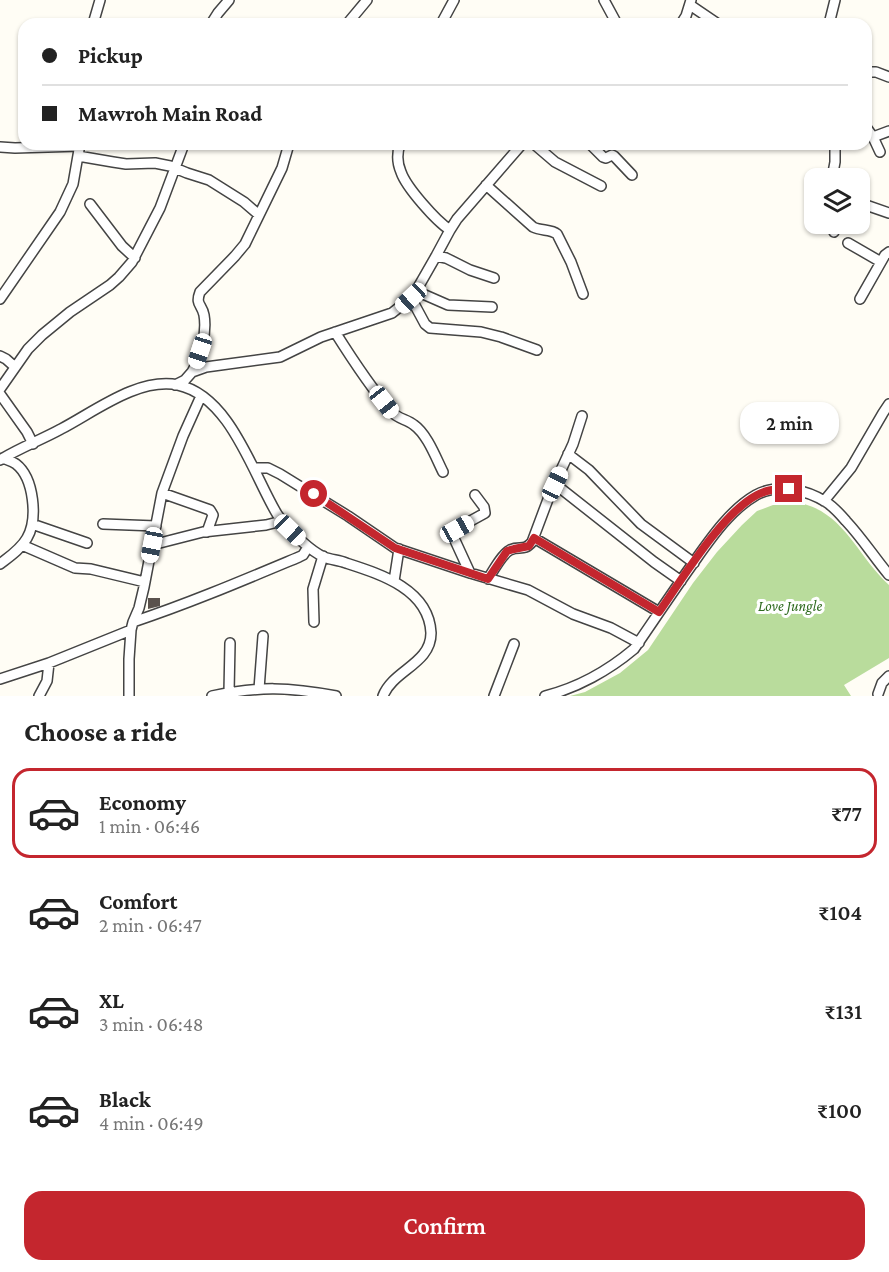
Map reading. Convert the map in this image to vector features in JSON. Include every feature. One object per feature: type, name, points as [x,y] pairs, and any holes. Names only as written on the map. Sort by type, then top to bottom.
[{"type":"street","points":[[95,18],[100,0]]},
{"type":"street","points":[[215,18],[229,0]]},
{"type":"street","points":[[352,18],[367,0]]},
{"type":"street","points":[[444,18],[454,0]]},
{"type":"street","points":[[604,0],[614,18]]},
{"type":"street","points":[[831,18],[835,0]]},
{"type":"street","points":[[684,18],[691,2],[711,18]]},
{"type":"street","points":[[872,72],[889,77]]},
{"type":"street","points":[[880,152],[873,137],[889,131]]},
{"type":"street","points":[[0,147],[18,148]]},
{"type":"street","points":[[0,299],[60,212],[73,184],[79,150]]},
{"type":"street","points":[[82,150],[113,162],[155,163],[176,167],[186,174],[209,180],[244,202],[259,215]]},
{"type":"street","points":[[0,389],[28,349],[42,335],[127,269],[135,258],[160,208],[182,150]]},
{"type":"street","points":[[175,385],[185,380],[192,372],[200,351],[204,315],[197,300],[200,292],[245,244],[282,168],[287,150]]},
{"type":"street","points":[[399,150],[398,159],[401,174],[419,199],[450,230]]},
{"type":"street","points":[[192,372],[280,357],[335,332],[392,313],[413,295],[450,230],[517,150]]},
{"type":"street","points":[[541,150],[555,162],[601,186]]},
{"type":"street","points":[[596,150],[603,158],[614,156],[632,174]]},
{"type":"street","points":[[834,168],[835,150]]},
{"type":"street","points":[[486,185],[533,227],[557,234],[583,294]]},
{"type":"street","points":[[90,204],[122,246],[135,258]]},
{"type":"street","points":[[870,206],[889,213]]},
{"type":"street","points":[[848,243],[881,262]]},
{"type":"street","points":[[860,299],[885,255],[889,252]]},
{"type":"street","points":[[436,256],[494,278]]},
{"type":"street","points":[[413,295],[448,305],[492,308]]},
{"type":"street","points":[[413,295],[425,324],[430,328],[481,332],[537,350]]},
{"type":"street","points":[[335,332],[366,379],[393,414],[417,428],[427,441],[443,472]]},
{"type":"street","points":[[0,356],[15,368]]},
{"type":"street","points":[[2,459],[139,389],[166,384],[175,385],[201,396],[235,432],[282,521],[308,547],[323,556],[394,581],[412,593],[422,605],[431,632],[429,644],[425,653],[393,681],[383,696]]},
{"type":"street","points":[[0,394],[33,444]]},
{"type":"street","points":[[129,696],[132,626],[145,582],[162,493],[201,396]]},
{"type":"street","points":[[824,501],[851,468],[889,405]]},
{"type":"street","points":[[488,579],[507,551],[529,546],[534,538],[582,416]]},
{"type":"street","points":[[568,454],[589,470],[641,524],[694,563]]},
{"type":"street","points":[[0,564],[26,540],[32,524],[28,480],[14,462],[2,459]]},
{"type":"street","points":[[254,468],[268,468],[279,474],[399,549],[528,590],[573,614],[611,628],[639,642]]},
{"type":"street","points":[[555,484],[681,581]]},
{"type":"street","points":[[545,696],[586,680],[621,660],[634,649],[725,522],[741,506],[768,490],[801,491],[824,501],[837,511],[859,535],[889,575]]},
{"type":"street","points":[[162,493],[210,510],[213,514],[207,532]]},
{"type":"street","points":[[470,573],[453,533],[454,530],[485,513],[484,507],[475,495]]},
{"type":"street","points":[[152,545],[207,532],[282,521]]},
{"type":"street","points":[[32,524],[87,543]]},
{"type":"street","points":[[103,524],[156,526]]},
{"type":"street","points":[[534,538],[659,612]]},
{"type":"street","points":[[22,544],[75,568],[91,569],[145,582]]},
{"type":"street","points":[[0,679],[48,663],[273,568],[303,555],[308,547]]},
{"type":"street","points":[[394,581],[399,549]]},
{"type":"street","points":[[314,622],[313,589],[323,556]]},
{"type":"street","points":[[259,689],[263,636]]},
{"type":"street","points":[[229,692],[230,643]]},
{"type":"street","points":[[494,696],[514,644]]},
{"type":"street","points":[[39,696],[47,681],[48,663]]},
{"type":"street","points":[[878,694],[882,682],[889,676]]},
{"type":"street","points":[[212,696],[259,689],[289,689],[336,696]]},
{"type":"green space","name":"Love Jungle","points":[[788,501],[807,505],[835,521],[889,585],[889,658],[844,685],[851,696],[570,696],[585,692],[620,673],[648,650],[693,583],[742,525],[757,511]]},
{"type":"building","points":[[148,598],[160,598],[160,606],[148,609]]},
{"type":"route","points":[[314,494],[395,548],[488,579],[507,551],[525,548],[534,538],[659,612],[710,540],[741,506],[768,490],[789,489]]}]
